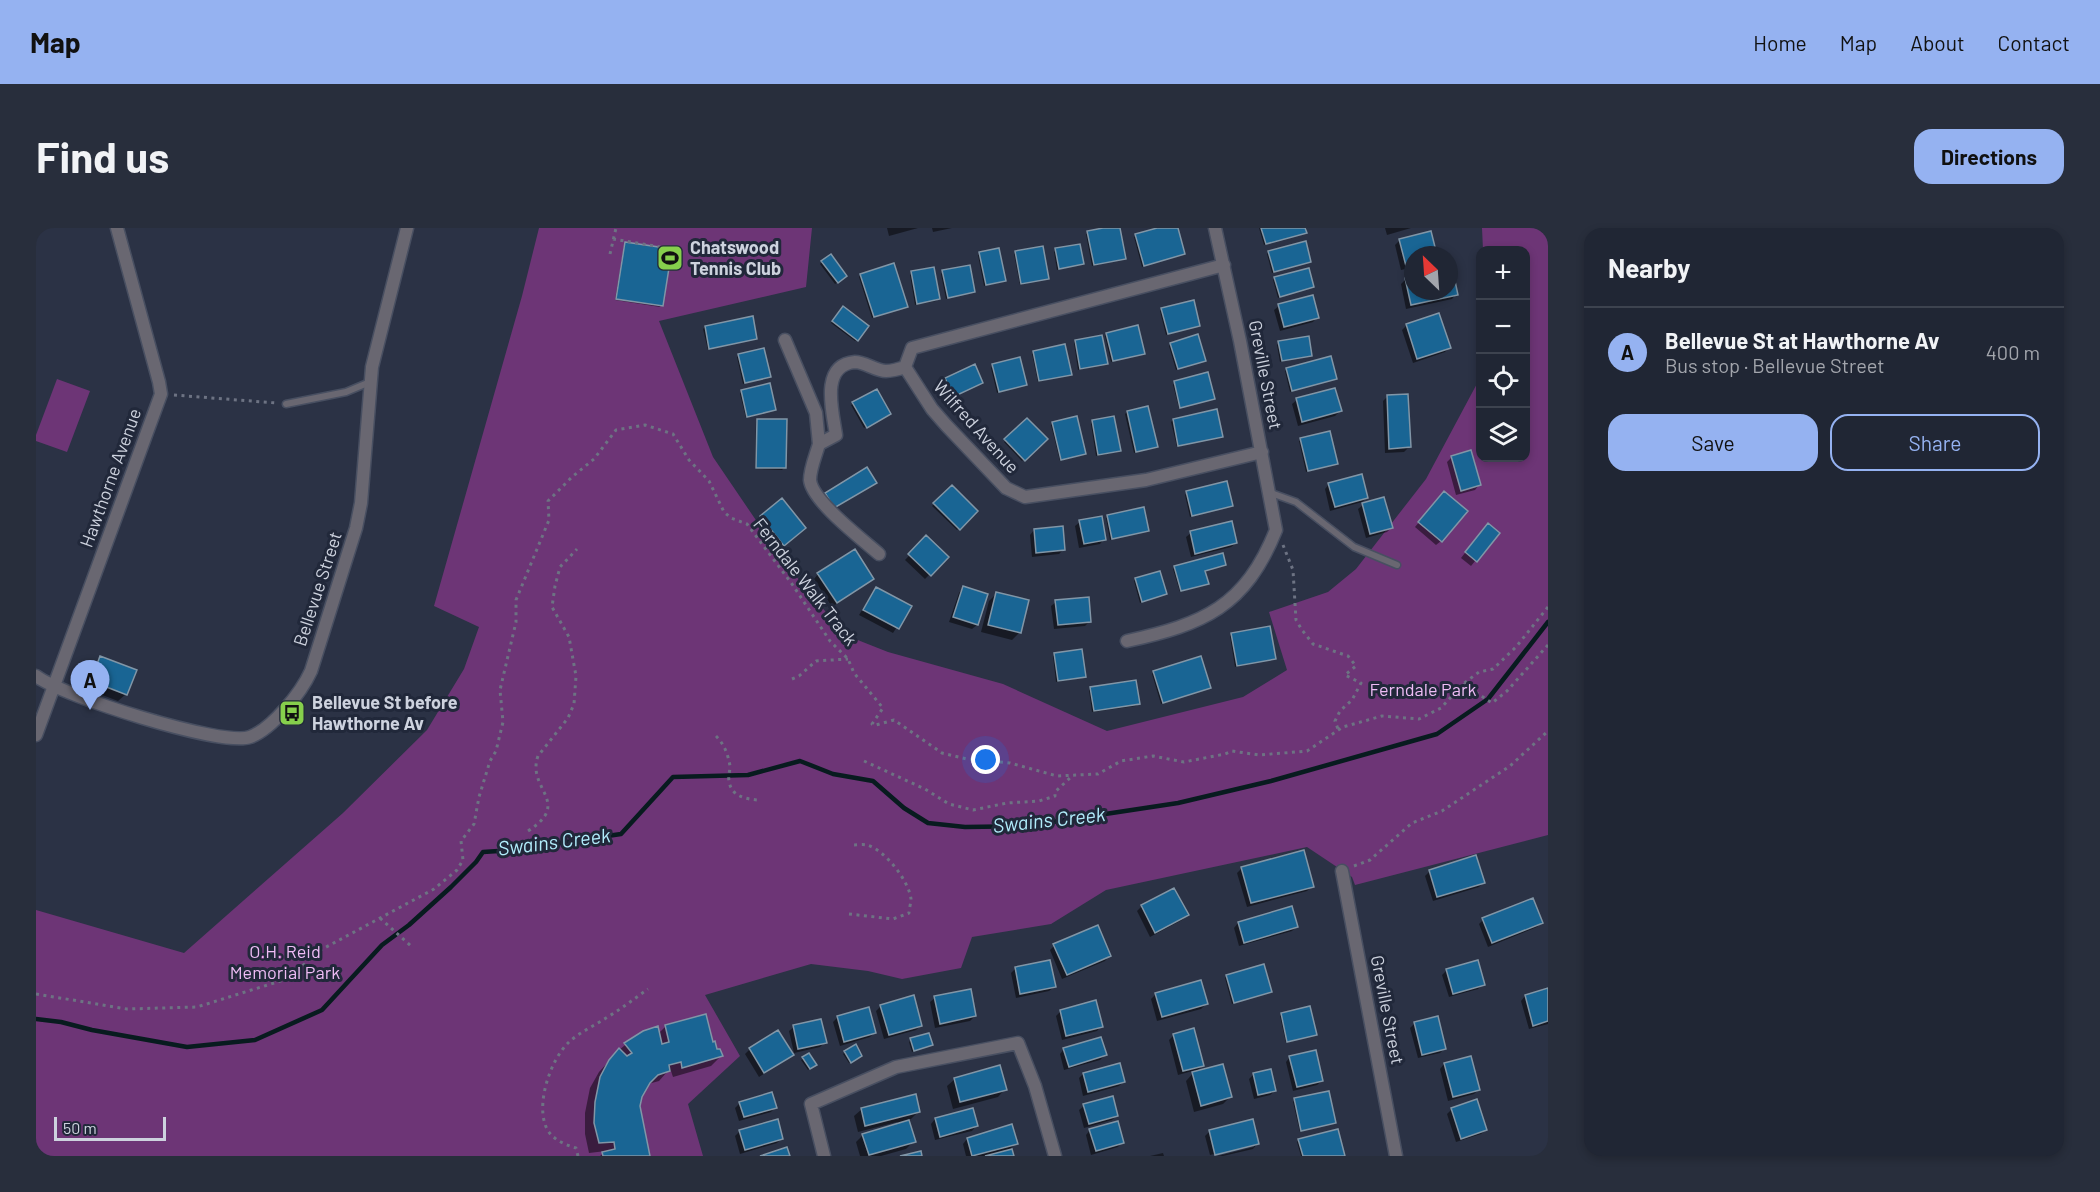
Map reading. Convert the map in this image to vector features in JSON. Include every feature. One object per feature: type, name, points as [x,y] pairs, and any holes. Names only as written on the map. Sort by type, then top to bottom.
[{"type":"street","name":"Hawthorne Avenue","points":[[36,735],[161,394],[117,228]]},
{"type":"street","name":"Bellevue Street","points":[[36,676],[53,687],[156,722],[233,738],[248,738],[265,729],[306,681],[356,528],[361,503],[374,352],[407,228]]},
{"type":"street","name":"Greville Street","points":[[1215,228],[1271,494],[1276,530]]},
{"type":"street","points":[[819,444],[836,435],[830,393],[833,376],[842,366],[856,362],[885,371],[905,367],[912,348],[1224,265]]},
{"type":"street","points":[[785,340],[816,413],[819,444],[810,482],[821,502],[879,554]]},
{"type":"street","name":"Wilfred Avenue","points":[[905,367],[932,409],[952,431],[1006,488],[1025,497],[1146,480],[1262,452]]},
{"type":"street","points":[[1127,641],[1168,632],[1197,621],[1225,604],[1254,575],[1276,530]]},
{"type":"street","name":"Greville Street","points":[[1342,871],[1396,1156]]},
{"type":"street","points":[[824,1156],[811,1104],[896,1067],[1018,1043],[1035,1086],[1055,1156]]},
{"type":"lane","points":[[286,404],[346,392],[371,382]]},
{"type":"lane","points":[[1271,494],[1296,502],[1354,547],[1397,565]]},
{"type":"path","points":[[610,254],[616,228]]},
{"type":"path","points":[[613,239],[680,250]]},
{"type":"path","points":[[161,394],[286,404]]},
{"type":"path","name":"Ferndale Walk Track","points":[[36,994],[128,1009],[197,1006],[290,978],[317,952],[434,889],[457,870],[463,861],[461,842],[474,824],[479,797],[490,761],[496,751],[503,722],[500,690],[516,622],[516,600],[549,520],[548,501],[594,459],[616,430],[645,425],[673,434],[689,460],[709,481],[724,513],[747,524],[792,584],[830,641],[848,659],[854,673],[883,708],[872,724],[894,720],[942,753],[967,759],[1010,764],[1057,776],[1098,774],[1121,761],[1153,756],[1184,762],[1232,751],[1259,755],[1307,751],[1338,729],[1382,716],[1419,719],[1441,708],[1463,684],[1479,672],[1493,669],[1516,647],[1548,607]]},
{"type":"path","points":[[1276,530],[1293,570],[1296,620],[1313,644],[1348,656],[1356,666],[1345,675],[1361,683],[1352,700],[1335,721],[1338,729]]},
{"type":"path","points":[[528,831],[541,823],[548,813],[548,799],[536,772],[535,764],[538,756],[568,718],[574,704],[576,676],[569,637],[552,607],[560,567],[577,549]]},
{"type":"path","points":[[1463,684],[1492,703],[1507,691],[1548,645]]},
{"type":"path","points":[[792,679],[816,661],[848,659]]},
{"type":"path","points":[[1342,871],[1370,860],[1412,823],[1442,811],[1500,772],[1548,731]]},
{"type":"path","points":[[716,736],[723,744],[730,767],[729,782],[734,793],[744,799],[759,800]]},
{"type":"path","points":[[864,761],[925,789],[949,804],[973,810],[1007,803],[1039,801],[1055,796],[1055,792],[1073,775]]},
{"type":"path","points":[[849,914],[893,919],[909,914],[911,900],[905,881],[897,868],[867,845],[853,845]]},
{"type":"path","points":[[380,918],[412,947]]},
{"type":"path","points":[[578,1156],[576,1148],[557,1140],[544,1124],[545,1090],[552,1065],[568,1042],[648,989]]},
{"type":"green space","points":[[539,228],[812,228],[806,287],[659,321],[713,457],[785,563],[845,635],[888,652],[1003,684],[1107,731],[1243,697],[1287,670],[1269,612],[1328,592],[1356,569],[1426,479],[1476,385],[1476,462],[1530,462],[1530,246],[1483,246],[1482,228],[1548,228],[1548,835],[1355,885],[1352,877],[1307,847],[1106,890],[1051,924],[972,937],[961,968],[902,979],[868,971],[811,964],[705,995],[740,1056],[688,1104],[703,1156],[36,1156],[36,910],[184,953],[343,813],[427,730],[464,669],[479,627],[434,606],[522,296]]},
{"type":"green space","points":[[57,379],[90,391],[67,452],[36,441],[36,435]]},
{"type":"building","points":[[1120,228],[1126,259],[1094,265],[1087,231]]},
{"type":"building","points":[[1157,228],[1178,228],[1185,254],[1144,266],[1135,234]]},
{"type":"building","points":[[1261,228],[1305,228],[1307,233],[1266,244]]},
{"type":"building","points":[[1431,231],[1435,246],[1404,246],[1404,258],[1399,239]]},
{"type":"building","points":[[1306,241],[1311,262],[1274,272],[1268,251]]},
{"type":"building","points":[[625,242],[672,249],[663,306],[616,299]]},
{"type":"building","points":[[1080,244],[1084,264],[1059,269],[1055,248]]},
{"type":"building","points":[[1043,246],[1049,279],[1021,284],[1015,251]]},
{"type":"building","points":[[999,248],[1006,281],[986,285],[979,252]]},
{"type":"building","points":[[831,254],[847,276],[838,283],[821,261]]},
{"type":"building","points":[[894,263],[908,307],[874,317],[860,274]]},
{"type":"building","points":[[970,265],[975,292],[948,298],[942,270]]},
{"type":"building","points":[[934,267],[940,299],[917,304],[911,271]]},
{"type":"building","points":[[1309,268],[1314,287],[1280,297],[1274,277]]},
{"type":"building","points":[[1313,295],[1319,318],[1284,327],[1278,304]]},
{"type":"building","points":[[1194,300],[1200,326],[1168,334],[1161,308]]},
{"type":"building","points":[[1410,300],[1434,300],[1411,305]]},
{"type":"building","points":[[843,306],[869,326],[858,341],[832,321]]},
{"type":"building","points":[[1439,313],[1451,348],[1417,359],[1406,324]]},
{"type":"building","points":[[753,316],[757,339],[709,349],[705,326]]},
{"type":"building","points":[[1138,325],[1145,354],[1113,361],[1106,333]]},
{"type":"building","points":[[1198,334],[1206,361],[1178,369],[1170,343]]},
{"type":"building","points":[[1102,335],[1108,364],[1080,369],[1075,340]]},
{"type":"building","points":[[1309,336],[1312,356],[1282,361],[1278,341]]},
{"type":"building","points":[[1065,344],[1072,375],[1039,381],[1033,351]]},
{"type":"building","points":[[764,348],[771,377],[745,383],[738,354]]},
{"type":"building","points":[[1331,356],[1337,379],[1292,391],[1286,368]]},
{"type":"building","points":[[1020,357],[1027,385],[999,392],[992,364]]},
{"type":"building","points":[[975,364],[983,383],[953,397],[945,378]]},
{"type":"building","points":[[1208,372],[1215,399],[1180,408],[1174,381]]},
{"type":"building","points":[[770,383],[776,410],[747,417],[741,390]]},
{"type":"building","points":[[1335,388],[1342,411],[1302,422],[1296,398]]},
{"type":"building","points":[[877,389],[891,414],[867,428],[852,402]]},
{"type":"building","points":[[1408,394],[1411,447],[1389,449],[1387,395]]},
{"type":"building","points":[[1148,406],[1158,447],[1136,452],[1127,411]]},
{"type":"building","points":[[1217,409],[1223,437],[1178,446],[1173,419]]},
{"type":"building","points":[[1077,416],[1086,454],[1061,460],[1052,422]]},
{"type":"building","points":[[1114,416],[1121,451],[1098,455],[1092,420]]},
{"type":"building","points":[[1027,418],[1048,439],[1025,461],[1004,439]]},
{"type":"building","points":[[757,419],[787,419],[786,468],[756,468]]},
{"type":"building","points":[[1330,431],[1338,464],[1308,471],[1300,438]]},
{"type":"building","points":[[1471,450],[1481,485],[1461,491],[1451,456]]},
{"type":"building","points":[[867,467],[877,483],[834,508],[825,493]]},
{"type":"building","points":[[1362,474],[1368,498],[1335,507],[1328,483]]},
{"type":"building","points":[[1227,481],[1233,506],[1192,516],[1186,491]]},
{"type":"building","points":[[952,485],[978,511],[960,530],[933,503]]},
{"type":"building","points":[[1444,491],[1468,511],[1442,542],[1418,522]]},
{"type":"building","points":[[1384,497],[1393,528],[1370,534],[1362,503]]},
{"type":"building","points":[[782,498],[806,528],[784,546],[760,516]]},
{"type":"building","points":[[1144,507],[1149,531],[1112,539],[1107,515]]},
{"type":"building","points":[[1102,516],[1106,540],[1084,544],[1079,520]]},
{"type":"building","points":[[1232,521],[1237,543],[1195,554],[1190,531]]},
{"type":"building","points":[[1488,523],[1500,533],[1477,562],[1465,552]]},
{"type":"building","points":[[1063,526],[1065,550],[1036,553],[1034,529]]},
{"type":"building","points":[[926,535],[949,557],[931,576],[908,554]]},
{"type":"building","points":[[855,549],[874,579],[837,603],[817,573]]},
{"type":"building","points":[[1223,553],[1226,565],[1205,571],[1209,584],[1181,591],[1174,566]]},
{"type":"building","points":[[1160,571],[1167,594],[1142,602],[1135,578]]},
{"type":"building","points":[[963,586],[988,594],[978,625],[953,617]]},
{"type":"building","points":[[876,587],[912,606],[899,629],[863,610]]},
{"type":"building","points":[[996,592],[1029,600],[1021,633],[988,625]]},
{"type":"building","points":[[1089,597],[1091,622],[1058,625],[1055,600]]},
{"type":"building","points":[[1270,626],[1276,659],[1237,666],[1231,633]]},
{"type":"building","points":[[1082,649],[1086,677],[1058,681],[1054,653]]},
{"type":"building","points":[[100,656],[137,670],[127,695],[91,681]]},
{"type":"building","points":[[1201,656],[1211,688],[1163,703],[1153,671]]},
{"type":"building","points":[[1136,680],[1140,704],[1094,711],[1090,687]]},
{"type":"building","points":[[1304,850],[1314,887],[1251,903],[1241,867]]},
{"type":"building","points":[[1476,855],[1485,883],[1437,897],[1429,870]]},
{"type":"building","points":[[1174,888],[1189,915],[1155,933],[1141,905]]},
{"type":"building","points":[[1533,898],[1543,923],[1492,943],[1482,918]]},
{"type":"building","points":[[1292,906],[1298,927],[1244,943],[1238,922]]},
{"type":"building","points":[[1098,925],[1111,956],[1067,975],[1053,944]]},
{"type":"building","points":[[1050,960],[1056,987],[1020,994],[1015,967]]},
{"type":"building","points":[[1478,960],[1485,985],[1453,994],[1446,969]]},
{"type":"building","points":[[1264,964],[1272,992],[1234,1003],[1226,975]]},
{"type":"building","points":[[1201,980],[1208,1004],[1162,1017],[1155,993]]},
{"type":"building","points":[[1548,988],[1548,1021],[1533,1026],[1525,995]]},
{"type":"building","points":[[971,989],[976,1016],[940,1024],[934,996]]},
{"type":"building","points":[[914,995],[922,1026],[889,1035],[880,1005]]},
{"type":"building","points":[[1096,1000],[1103,1027],[1066,1036],[1060,1010]]},
{"type":"building","points":[[1310,1006],[1317,1035],[1287,1042],[1281,1013]]},
{"type":"building","points":[[869,1007],[876,1033],[844,1042],[837,1016]]},
{"type":"building","points":[[706,1014],[713,1042],[715,1041],[717,1049],[720,1049],[723,1056],[682,1068],[681,1062],[669,1065],[670,1071],[658,1075],[650,1083],[640,1106],[650,1156],[603,1156],[602,1152],[615,1149],[614,1142],[599,1143],[594,1123],[600,1077],[609,1060],[619,1048],[627,1056],[632,1053],[624,1043],[643,1031],[658,1026],[662,1044],[669,1042],[665,1025]]},
{"type":"building","points":[[1438,1016],[1446,1049],[1422,1055],[1414,1022]]},
{"type":"building","points":[[821,1019],[827,1043],[798,1049],[793,1025]]},
{"type":"building","points":[[1194,1028],[1204,1066],[1183,1071],[1173,1034]]},
{"type":"building","points":[[778,1030],[794,1055],[764,1073],[749,1048]]},
{"type":"building","points":[[929,1033],[933,1045],[914,1051],[910,1038]]},
{"type":"building","points":[[1101,1037],[1107,1055],[1069,1067],[1063,1048]]},
{"type":"building","points":[[856,1044],[862,1056],[851,1063],[844,1051]]},
{"type":"building","points":[[1316,1050],[1323,1081],[1297,1087],[1289,1056]]},
{"type":"building","points":[[809,1053],[817,1065],[810,1069],[802,1057]]},
{"type":"building","points":[[1471,1056],[1480,1090],[1453,1097],[1444,1063]]},
{"type":"building","points":[[1120,1063],[1125,1082],[1088,1092],[1083,1073]]},
{"type":"building","points":[[1223,1064],[1232,1097],[1201,1106],[1192,1072]]},
{"type":"building","points":[[1000,1065],[1007,1090],[960,1102],[954,1078]]},
{"type":"building","points":[[1271,1069],[1276,1091],[1258,1095],[1253,1073]]},
{"type":"building","points":[[1329,1091],[1336,1123],[1301,1131],[1294,1098]]},
{"type":"building","points":[[772,1092],[777,1108],[744,1117],[739,1102]]},
{"type":"building","points":[[916,1094],[920,1112],[865,1126],[861,1108]]},
{"type":"building","points":[[1113,1096],[1118,1116],[1089,1124],[1083,1104]]},
{"type":"building","points":[[1477,1099],[1487,1130],[1461,1139],[1451,1108]]},
{"type":"building","points":[[973,1108],[978,1126],[940,1137],[935,1118]]},
{"type":"building","points":[[778,1119],[783,1139],[745,1150],[739,1130]]},
{"type":"building","points":[[1253,1119],[1259,1144],[1215,1155],[1209,1130]]},
{"type":"building","points":[[909,1120],[916,1142],[869,1155],[862,1134]]},
{"type":"building","points":[[1118,1121],[1124,1143],[1096,1151],[1089,1129]]},
{"type":"building","points":[[1012,1124],[1018,1144],[972,1156],[967,1138]]},
{"type":"building","points":[[1338,1129],[1345,1156],[1303,1156],[1298,1139]]},
{"type":"building","points":[[787,1147],[790,1156],[760,1156]]},
{"type":"building","points":[[1012,1149],[1014,1156],[985,1156]]},
{"type":"building","points":[[921,1151],[922,1156],[900,1156]]},
{"type":"waterway","name":"Swains Creek","points":[[36,1019],[187,1047],[255,1040],[322,1010],[382,945],[409,925],[451,887],[483,852],[621,834],[673,777],[748,775],[800,761],[833,774],[873,781],[904,808],[928,823],[965,827],[1026,826],[1178,803],[1271,781],[1437,734],[1488,699],[1548,622]]},
{"type":"place","name":"Chatswood Tennis Club","points":[[670,258]]},
{"type":"place","name":"Bellevue St at Hawthorne Av","points":[[90,710]]},
{"type":"place","name":"Bellevue St before Hawthorne Av","points":[[292,713]]},
{"type":"park label","name":"Ferndale Park","points":[[1423,690]]},
{"type":"park label","name":"O.H. Reid Memorial Park","points":[[285,962]]}]
